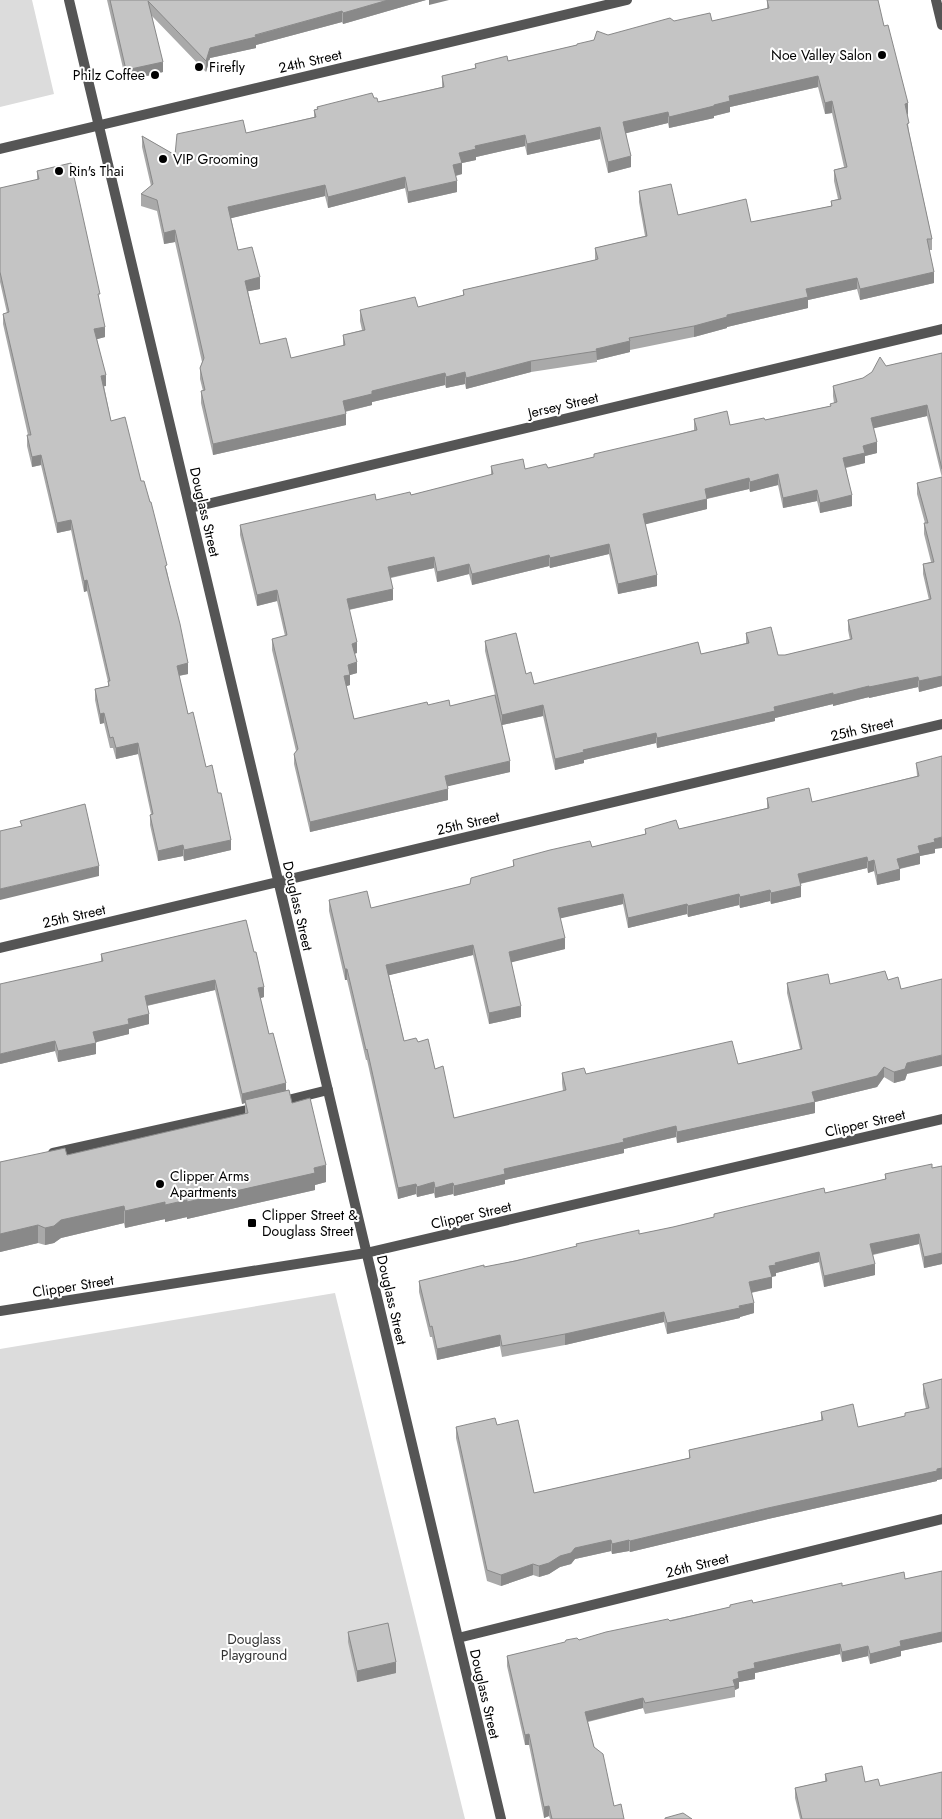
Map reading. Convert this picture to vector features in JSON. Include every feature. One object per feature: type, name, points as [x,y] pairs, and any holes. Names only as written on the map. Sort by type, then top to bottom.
[{"type":"street","name":"Douglass Street","points":[[69,0],[501,1819]]},
{"type":"street","name":"24th Street","points":[[0,149],[626,0]]},
{"type":"street","points":[[936,0],[942,25]]},
{"type":"street","name":"Jersey Street","points":[[190,508],[942,329]]},
{"type":"street","name":"25th Street","points":[[0,948],[942,724]]},
{"type":"street","points":[[39,1156],[261,1107],[328,1090]]},
{"type":"street","name":"Clipper Street","points":[[0,1311],[366,1253],[942,1119]]},
{"type":"street","name":"26th Street","points":[[458,1638],[942,1519]]},
{"type":"green space","points":[[0,0],[32,0],[54,94],[0,107]]},
{"type":"green space","name":"Douglass Playground","points":[[335,1293],[465,1819],[0,1819],[0,1349]]},
{"type":"building","points":[[110,0],[388,0],[210,48],[206,61],[148,1],[163,62],[126,70]]},
{"type":"building","points":[[767,0],[878,0],[884,26],[888,25],[908,103],[905,104],[909,123],[907,124],[932,239],[927,239],[934,272],[860,289],[857,278],[806,289],[808,297],[727,315],[727,317],[694,326],[629,338],[630,341],[596,349],[597,351],[531,361],[466,378],[465,372],[446,377],[445,373],[372,391],[372,394],[343,401],[346,414],[213,444],[201,391],[205,390],[200,368],[204,358],[175,230],[164,233],[157,200],[141,194],[153,184],[142,136],[175,155],[177,134],[243,120],[246,133],[316,117],[314,110],[318,109],[317,107],[372,93],[378,102],[444,87],[442,76],[476,68],[475,64],[507,56],[508,61],[577,45],[594,40],[597,31],[608,35],[670,18],[674,21],[710,13],[712,21],[769,8]],"holes":[[[818,76],[825,103],[832,101],[847,167],[834,170],[841,199],[831,201],[832,206],[751,222],[746,199],[678,215],[671,184],[639,191],[647,236],[595,248],[598,259],[463,290],[464,295],[418,307],[415,297],[360,310],[365,330],[343,335],[345,345],[291,358],[286,338],[260,344],[245,281],[260,277],[252,247],[238,250],[228,207],[325,185],[328,197],[405,177],[408,192],[457,181],[453,165],[462,163],[459,153],[476,149],[475,146],[525,135],[527,144],[600,127],[608,162],[631,156],[623,122],[668,112],[669,117],[730,101],[729,96]]]},
{"type":"building","points":[[71,163],[100,294],[98,294],[105,327],[94,329],[106,375],[101,376],[111,421],[125,417],[141,481],[144,481],[151,502],[188,663],[177,666],[188,714],[193,712],[206,767],[212,765],[218,793],[221,793],[231,840],[184,850],[183,845],[158,851],[150,815],[153,814],[138,743],[116,748],[113,737],[110,738],[104,713],[100,714],[95,689],[109,686],[108,681],[110,681],[87,580],[84,581],[71,520],[57,523],[41,455],[32,457],[27,435],[31,435],[3,314],[9,312],[0,272],[0,188],[39,179],[37,171]]},
{"type":"building","points":[[942,353],[942,469],[927,405],[871,418],[877,442],[863,446],[865,453],[843,458],[852,495],[820,503],[817,490],[783,498],[778,474],[750,482],[749,478],[705,489],[707,499],[643,514],[657,575],[618,584],[609,544],[550,558],[549,555],[472,574],[469,564],[437,572],[434,557],[388,567],[393,589],[347,599],[357,642],[352,644],[357,662],[348,665],[350,675],[344,676],[354,719],[427,702],[428,705],[449,700],[450,706],[495,695],[510,761],[445,776],[448,789],[310,822],[294,754],[298,749],[272,639],[287,635],[277,590],[257,595],[240,525],[375,494],[376,500],[410,492],[411,495],[493,474],[491,466],[523,459],[525,469],[546,464],[548,468],[594,457],[594,454],[697,430],[694,419],[727,411],[730,425],[764,418],[765,420],[831,406],[830,404],[837,402],[833,386],[863,378],[872,372],[880,357],[886,366]]},
{"type":"building","points":[[942,477],[942,676],[919,681],[918,677],[833,695],[833,693],[774,707],[775,711],[657,738],[656,733],[583,750],[584,752],[555,759],[543,705],[502,715],[485,641],[516,633],[526,674],[531,672],[534,684],[698,642],[701,654],[749,643],[746,633],[771,627],[778,655],[785,655],[852,639],[848,620],[931,599],[923,564],[934,562],[924,523],[928,523],[917,483]]},
{"type":"building","points":[[942,756],[942,837],[934,839],[935,842],[918,846],[920,853],[897,859],[900,869],[877,875],[874,860],[868,862],[867,857],[798,874],[801,886],[771,893],[770,890],[740,897],[739,894],[628,918],[623,894],[558,908],[565,938],[509,952],[521,1006],[489,1013],[473,945],[386,965],[404,1041],[416,1038],[418,1042],[428,1039],[435,1069],[443,1066],[454,1118],[566,1090],[562,1073],[584,1068],[586,1074],[732,1041],[738,1064],[802,1049],[787,983],[828,974],[830,984],[885,971],[888,980],[898,977],[901,989],[942,979],[942,1055],[907,1063],[905,1069],[894,1072],[884,1067],[877,1076],[812,1092],[815,1102],[677,1132],[676,1126],[623,1139],[624,1142],[504,1169],[505,1174],[454,1186],[453,1183],[435,1188],[434,1182],[417,1187],[416,1184],[398,1188],[367,1049],[347,969],[345,969],[329,900],[367,891],[371,908],[470,884],[471,878],[514,866],[513,860],[550,850],[590,841],[592,847],[646,834],[645,829],[676,820],[679,829],[769,808],[767,798],[809,788],[812,802],[919,776],[916,763]]},
{"type":"building","points":[[85,804],[99,866],[0,889],[0,831],[22,826],[20,821]]},
{"type":"building","points":[[246,920],[264,987],[258,988],[269,1034],[273,1033],[286,1083],[242,1094],[215,980],[145,996],[149,1014],[128,1019],[129,1024],[93,1032],[96,1043],[58,1051],[55,1041],[0,1054],[0,984],[103,961],[101,954]]},
{"type":"building","name":"Clipper Arms Apartments","points":[[289,1090],[292,1103],[310,1098],[326,1165],[314,1168],[315,1173],[187,1202],[187,1200],[165,1205],[165,1202],[125,1211],[124,1206],[61,1220],[54,1226],[45,1228],[38,1225],[0,1234],[0,1162],[65,1148],[67,1155],[248,1113],[245,1100]]},
{"type":"building","points":[[932,1164],[932,1168],[942,1166],[942,1253],[924,1257],[919,1234],[870,1244],[875,1264],[824,1276],[819,1252],[769,1266],[772,1277],[749,1282],[754,1303],[739,1306],[740,1308],[667,1323],[664,1312],[502,1346],[500,1335],[437,1349],[419,1281],[484,1265],[484,1267],[515,1261],[577,1246],[576,1244],[639,1230],[639,1234],[673,1227],[714,1217],[714,1214],[824,1188],[825,1193],[886,1179],[885,1174]]},
{"type":"building","points":[[942,1379],[942,1468],[937,1469],[937,1471],[630,1541],[612,1544],[611,1540],[575,1548],[571,1553],[560,1556],[549,1563],[539,1566],[533,1564],[501,1575],[487,1570],[456,1427],[495,1418],[497,1425],[518,1420],[534,1493],[690,1458],[689,1450],[823,1420],[821,1412],[853,1404],[858,1427],[905,1416],[905,1413],[929,1408],[923,1384]]},
{"type":"building","points":[[942,1571],[942,1632],[900,1641],[901,1646],[870,1654],[868,1646],[842,1652],[840,1644],[754,1663],[755,1668],[738,1672],[739,1678],[733,1680],[735,1686],[645,1703],[643,1698],[585,1712],[594,1747],[603,1754],[614,1806],[621,1804],[624,1819],[552,1819],[549,1806],[544,1807],[529,1734],[525,1735],[507,1656],[565,1642],[566,1640],[577,1638],[579,1640],[606,1632],[668,1619],[670,1621],[752,1600],[753,1603],[842,1583],[842,1586],[904,1572],[905,1579]]},
{"type":"building","points":[[388,1623],[396,1662],[357,1671],[348,1632]]},
{"type":"building","points":[[862,1766],[865,1782],[878,1779],[880,1786],[942,1772],[942,1819],[802,1819],[795,1788],[827,1781],[825,1774]]},
{"type":"building","points":[[683,1813],[692,1819],[665,1819],[665,1818]]},
{"type":"place","name":"Noe Valley Salon","points":[[882,55]]},
{"type":"place","name":"Firefly","points":[[199,67]]},
{"type":"place","name":"Philz Coffee","points":[[155,75]]},
{"type":"place","name":"VIP Grooming","points":[[163,159]]},
{"type":"place","name":"Rin's Thai","points":[[59,171]]},
{"type":"place","name":"Clipper Arms Apartments","points":[[160,1184]]},
{"type":"place","name":"Clipper Street & Douglass Street","points":[[252,1223]]}]
